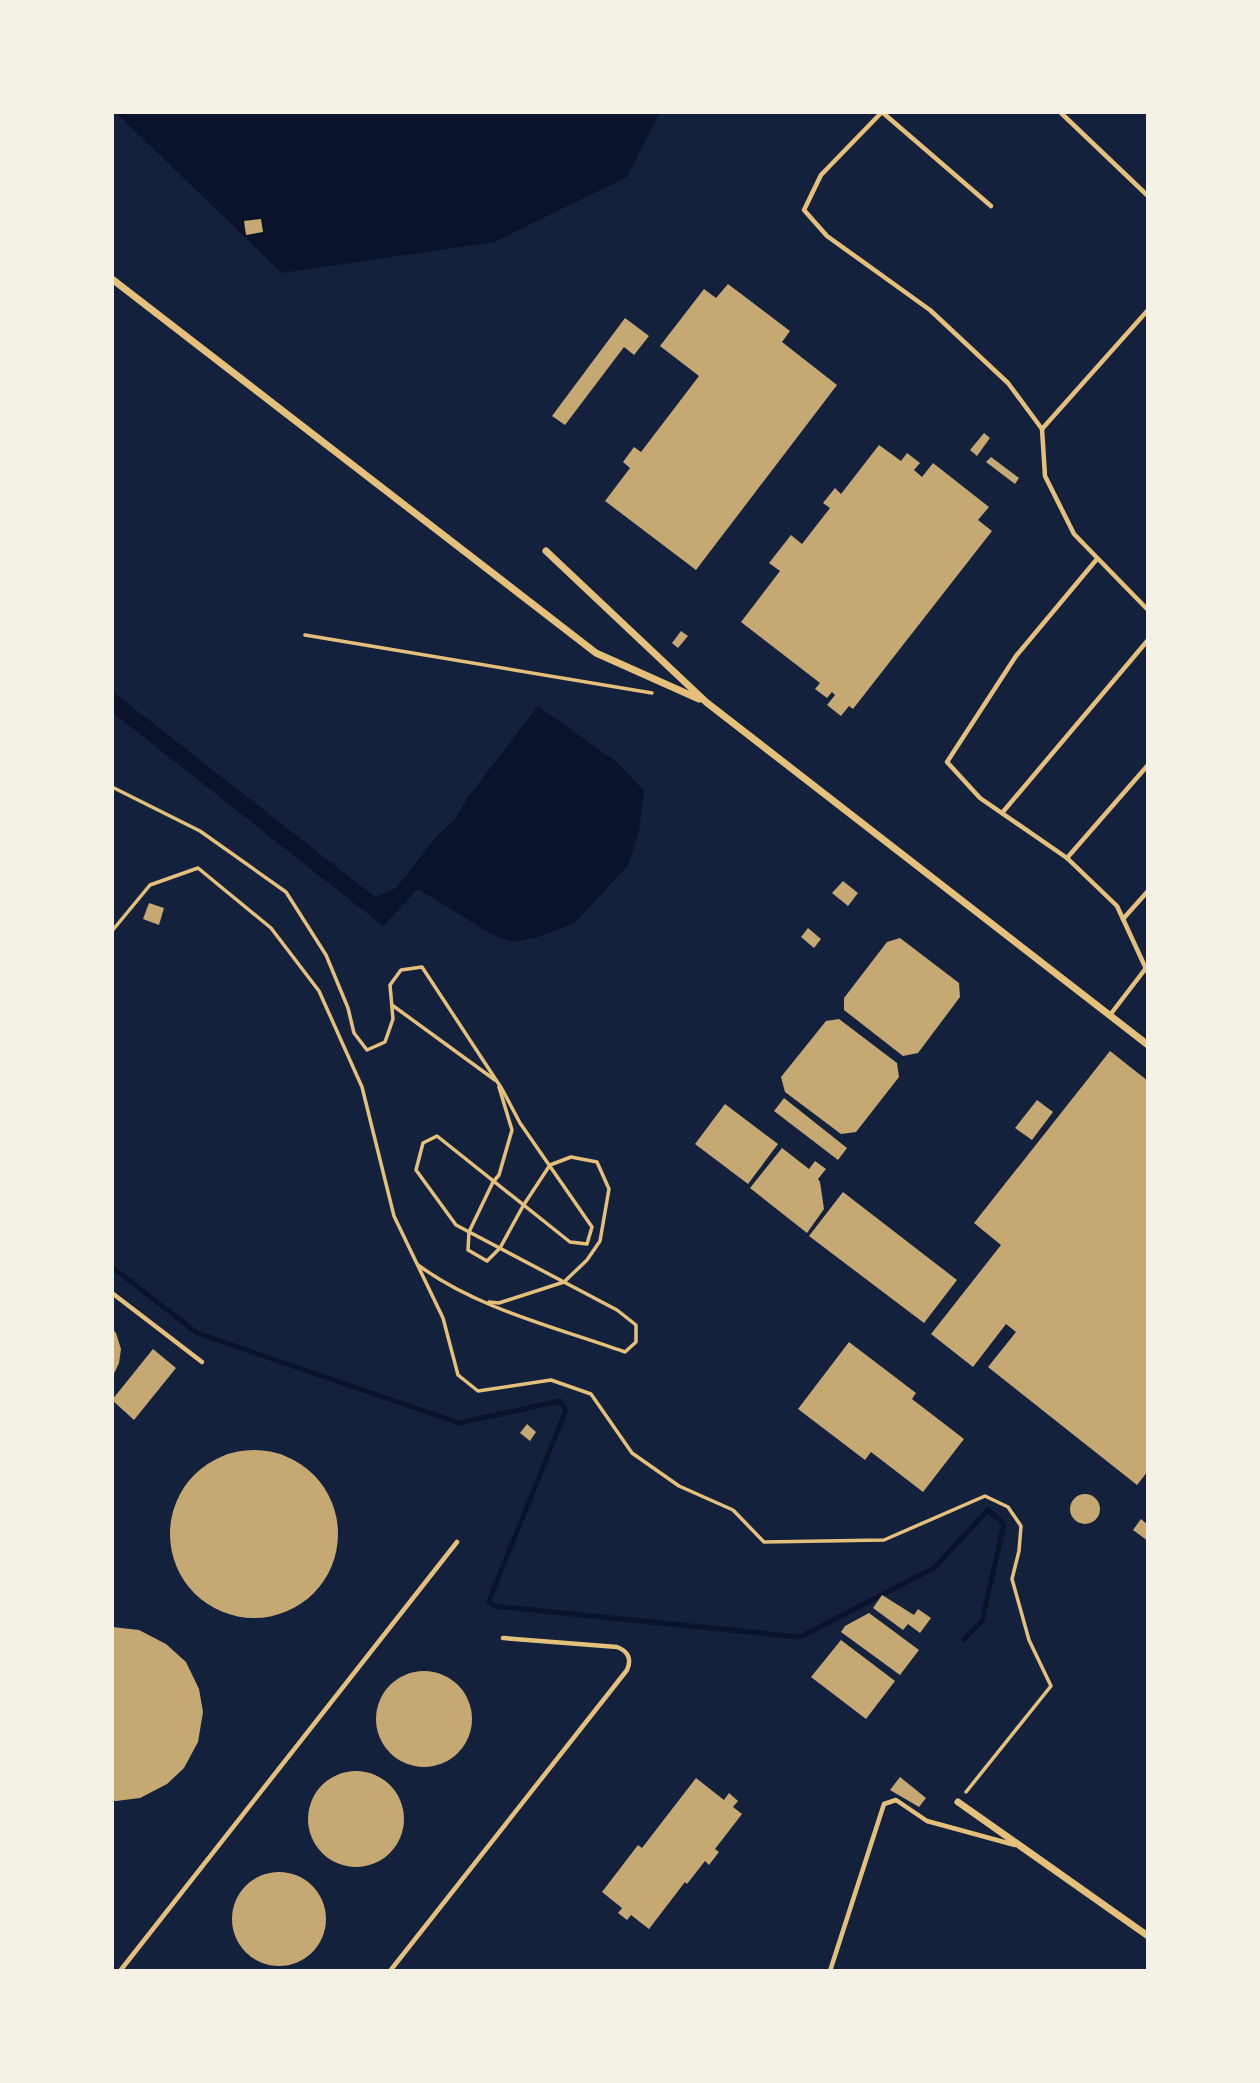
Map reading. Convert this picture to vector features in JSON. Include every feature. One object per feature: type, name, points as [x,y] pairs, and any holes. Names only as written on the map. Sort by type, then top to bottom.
[{"type":"street","points":[[112,279],[596,653],[706,702]]},
{"type":"street","points":[[546,551],[706,702],[1148,1045]]},
{"type":"street","points":[[958,1802],[1148,1936]]},
{"type":"lane","points":[[991,206],[882,112],[821,175],[804,210],[827,236],[940,319],[1009,383],[1042,429],[1045,476],[1074,534],[1148,610]]},
{"type":"lane","points":[[1060,112],[1148,196]]},
{"type":"lane","points":[[1042,429],[1148,310]]},
{"type":"lane","points":[[1097,559],[1016,656],[947,762],[980,798],[1067,858],[1117,906],[1147,970],[1110,1015]]},
{"type":"lane","points":[[1002,813],[1148,640]]},
{"type":"lane","points":[[1067,858],[1148,765]]},
{"type":"lane","points":[[1123,920],[1148,891]]},
{"type":"lane","points":[[112,1293],[202,1362]]},
{"type":"lane","points":[[120,1971],[457,1542]]},
{"type":"lane","points":[[390,1971],[630,1663],[629,1656],[617,1647],[503,1638]]},
{"type":"lane","points":[[830,1971],[884,1804],[896,1800],[927,1821],[1023,1847]]},
{"type":"path","points":[[305,635],[652,693]]},
{"type":"path","points":[[112,787],[200,831],[286,892],[326,955],[348,1008],[354,1033],[367,1050],[385,1042],[393,1019],[390,985],[401,970],[422,967],[497,1082],[520,1123],[592,1227],[587,1244],[570,1242],[437,1136],[423,1143],[416,1170],[456,1225],[617,1310],[636,1325],[636,1342],[625,1352],[482,1302],[444,1284],[416,1264]]},
{"type":"path","points":[[112,931],[150,885],[198,868],[271,928],[319,991],[362,1087],[394,1216],[443,1318],[458,1375],[478,1391],[551,1380],[591,1394],[632,1453],[679,1486],[733,1510],[764,1542],[884,1540],[985,1496],[1008,1507],[1021,1526],[1019,1551],[1012,1579],[1029,1640],[1052,1686],[958,1802]]},
{"type":"path","points":[[392,1005],[497,1082],[512,1130],[499,1175],[469,1232],[468,1251],[487,1261],[500,1248],[523,1206],[550,1166],[571,1157],[597,1162],[609,1189],[600,1241],[587,1260],[564,1282],[499,1303],[482,1302]]},
{"type":"water","points":[[115,112],[660,112],[627,177],[494,242],[282,273]]},
{"type":"water","points":[[112,691],[375,897],[396,888],[436,837],[455,819],[468,797],[538,706],[618,763],[644,791],[639,831],[629,864],[575,923],[538,937],[513,942],[493,935],[418,889],[383,926],[112,712]]},
{"type":"building","points":[[261,219],[263,232],[246,235],[244,221]]},
{"type":"building","points":[[728,284],[790,331],[782,342],[837,385],[696,570],[605,501],[630,468],[623,462],[634,447],[641,452],[699,376],[660,346],[704,289],[716,298]]},
{"type":"building","points":[[625,318],[649,336],[634,355],[624,347],[565,425],[552,416]]},
{"type":"building","points":[[984,433],[990,438],[977,456],[970,450]]},
{"type":"building","points":[[879,445],[901,461],[907,453],[920,463],[914,470],[922,477],[933,463],[989,507],[978,520],[992,531],[853,709],[849,706],[841,716],[827,705],[835,695],[832,692],[827,698],[815,689],[820,683],[741,622],[780,571],[769,563],[791,535],[802,544],[830,508],[823,503],[835,488],[841,494]]},
{"type":"building","points":[[991,457],[1019,478],[1015,484],[986,462]]},
{"type":"building","points":[[681,631],[688,636],[678,648],[672,643]]},
{"type":"building","points":[[843,881],[858,893],[848,906],[832,893]]},
{"type":"building","points":[[149,903],[164,908],[159,925],[143,919]]},
{"type":"building","points":[[808,928],[821,939],[814,948],[801,937]]},
{"type":"building","points":[[900,938],[959,983],[960,997],[918,1053],[903,1056],[844,1010],[844,998],[887,942]]},
{"type":"building","points":[[839,1019],[897,1063],[899,1077],[856,1132],[841,1134],[785,1092],[781,1077],[826,1021]]},
{"type":"building","points":[[1110,1051],[1148,1081],[1148,1471],[1137,1485],[988,1367],[1016,1332],[1006,1324],[973,1367],[931,1334],[1001,1245],[974,1223]]},
{"type":"building","points":[[784,1098],[847,1148],[838,1160],[774,1111]]},
{"type":"building","points":[[1037,1100],[1053,1112],[1032,1140],[1015,1128]]},
{"type":"building","points":[[725,1104],[778,1144],[748,1184],[695,1144]]},
{"type":"building","points":[[782,1148],[809,1169],[815,1161],[826,1169],[818,1179],[824,1209],[807,1233],[750,1188]]},
{"type":"building","points":[[843,1192],[957,1280],[924,1323],[809,1236]]},
{"type":"building","points":[[112,1328],[121,1349],[119,1363],[112,1378]]},
{"type":"building","points":[[849,1342],[916,1393],[912,1399],[964,1439],[923,1492],[871,1452],[865,1460],[798,1409]]},
{"type":"building","points":[[153,1349],[176,1368],[134,1420],[112,1400]]},
{"type":"building","points":[[527,1424],[536,1432],[530,1441],[520,1433]]},
{"type":"building","points":[[254,1450],[286,1457],[313,1475],[331,1502],[338,1534],[331,1566],[313,1593],[286,1611],[254,1618],[222,1611],[195,1593],[177,1566],[170,1534],[177,1502],[195,1475],[222,1457]]},
{"type":"building","points":[[1085,1494],[1096,1498],[1100,1509],[1096,1520],[1085,1524],[1074,1520],[1070,1509],[1074,1498]]},
{"type":"building","points":[[1141,1519],[1148,1525],[1148,1541],[1133,1530]]},
{"type":"building","points":[[882,1595],[914,1615],[918,1609],[931,1618],[920,1633],[908,1624],[903,1630],[873,1608]]},
{"type":"building","points":[[869,1613],[919,1650],[900,1675],[841,1632],[845,1626]]},
{"type":"building","points":[[112,1627],[139,1630],[166,1644],[186,1662],[199,1689],[203,1712],[198,1742],[184,1768],[167,1784],[140,1798],[116,1801],[112,1801]]},
{"type":"building","points":[[841,1640],[895,1681],[866,1719],[811,1677]]},
{"type":"building","points":[[424,1671],[442,1675],[458,1685],[468,1701],[472,1719],[468,1737],[458,1753],[442,1763],[424,1767],[406,1763],[390,1753],[380,1737],[376,1719],[380,1701],[390,1685],[406,1675]]},
{"type":"building","points":[[356,1771],[374,1774],[390,1785],[401,1801],[404,1819],[401,1837],[390,1853],[374,1864],[356,1867],[338,1864],[322,1853],[311,1837],[308,1819],[311,1801],[322,1785],[338,1774]]},
{"type":"building","points":[[900,1777],[926,1798],[919,1807],[890,1790]]},
{"type":"building","points":[[696,1778],[724,1800],[729,1793],[738,1801],[733,1807],[742,1814],[715,1849],[719,1852],[709,1865],[705,1861],[687,1884],[685,1882],[649,1929],[631,1915],[627,1920],[618,1913],[622,1908],[602,1892],[638,1845],[642,1848]]},
{"type":"building","points":[[270,1872],[288,1872],[313,1885],[323,1901],[326,1919],[323,1937],[313,1953],[288,1966],[270,1966],[245,1953],[232,1928],[232,1910],[245,1885]]},
{"type":"waterway","points":[[112,1267],[197,1333],[459,1423],[560,1401],[566,1410],[489,1601],[493,1606],[800,1637],[934,1568],[988,1510],[1004,1524],[982,1621],[964,1639]]}]
